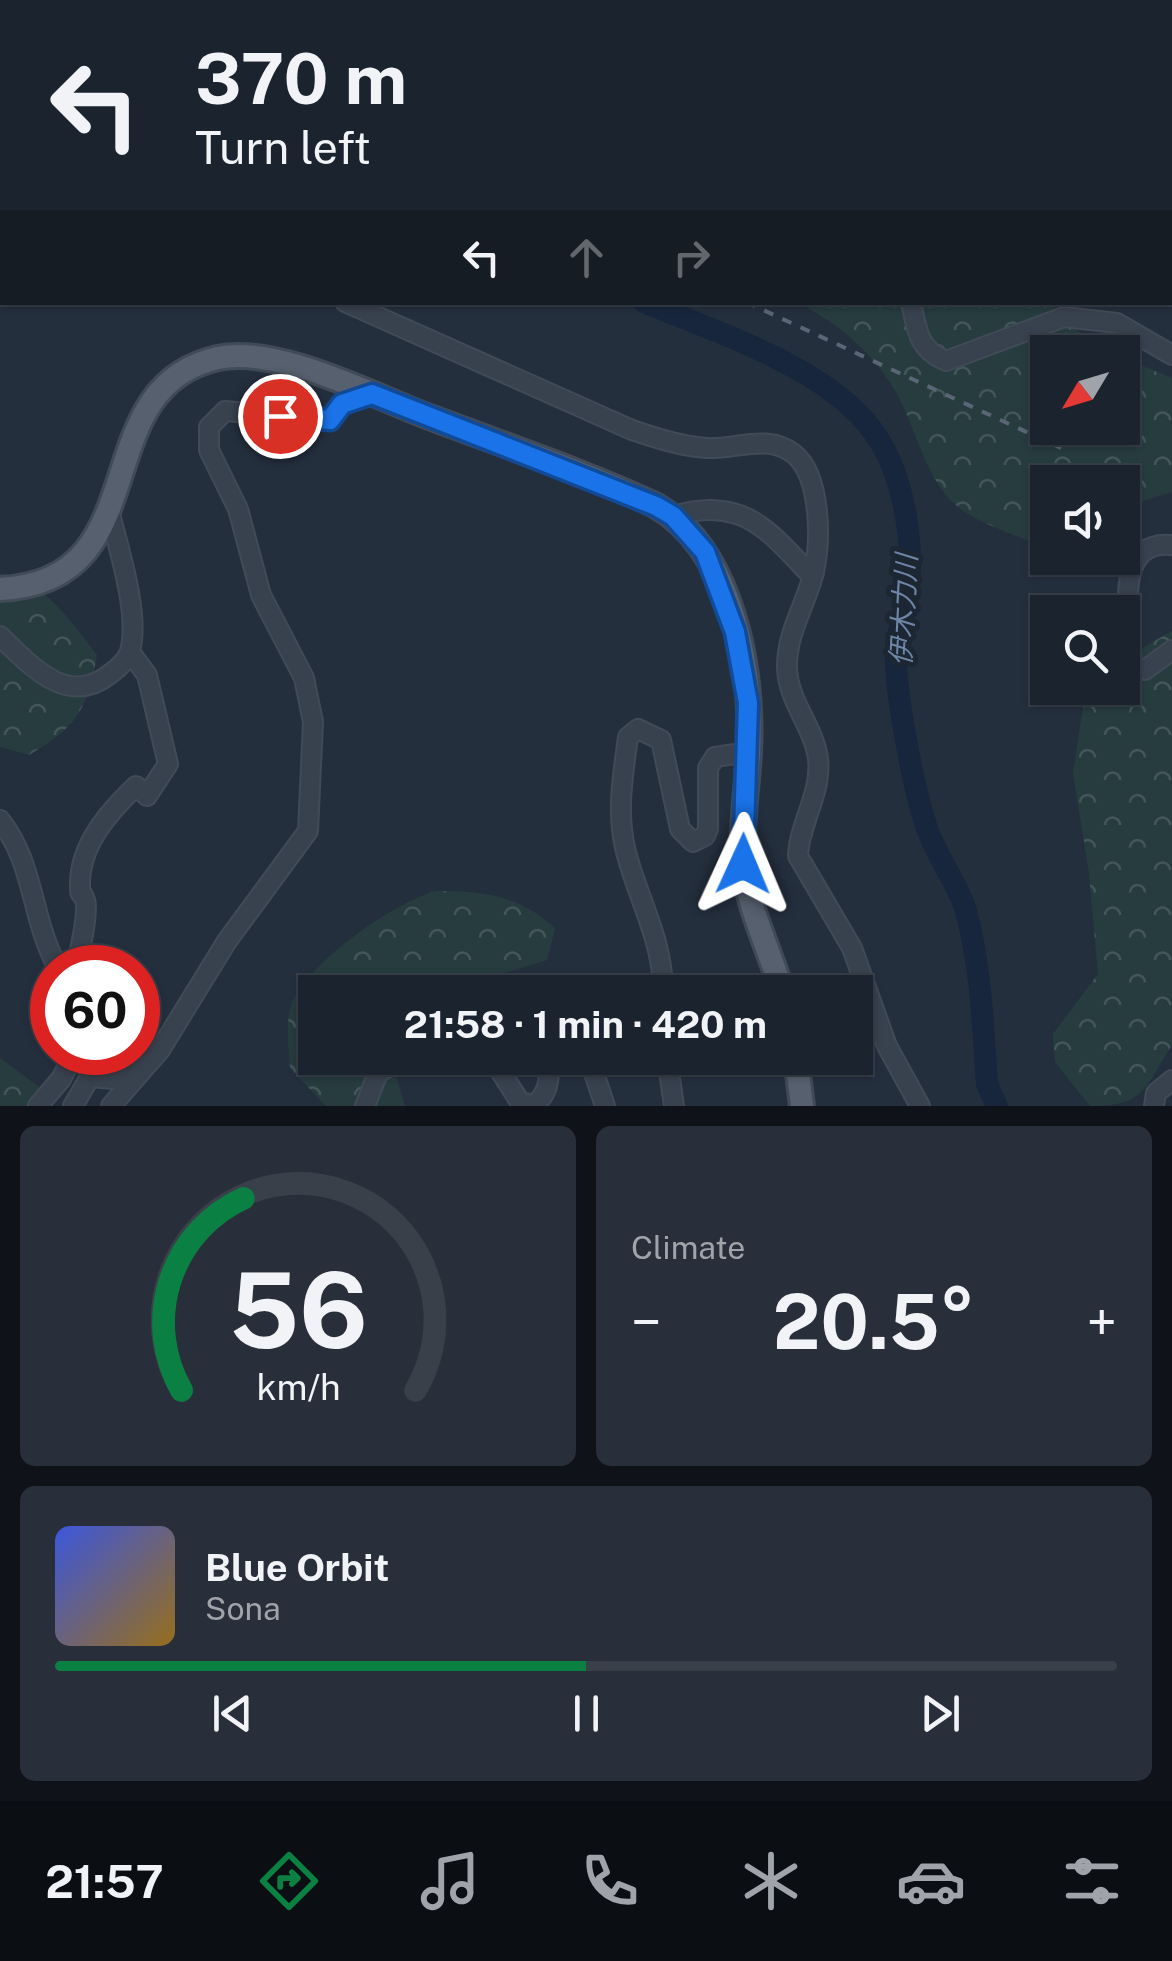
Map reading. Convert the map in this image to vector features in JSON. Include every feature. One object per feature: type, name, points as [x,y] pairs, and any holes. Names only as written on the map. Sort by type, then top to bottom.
[{"type":"main road","points":[[0,589],[33,584],[68,568],[96,538],[110,514],[126,451],[152,400],[196,364],[252,356],[372,394],[618,488],[673,516],[705,552],[722,588],[744,672],[749,752],[743,864],[777,975]]},
{"type":"main road","points":[[798,1075],[802,1106]]},
{"type":"street","points":[[352,305],[650,436],[709,448],[764,442],[797,456],[808,475],[818,545],[814,573],[795,621],[787,664],[791,693],[818,760],[798,856],[814,890],[852,948],[886,1046],[920,1106]]},
{"type":"street","points":[[911,305],[920,342],[929,354],[946,361],[1064,317],[1117,323],[1172,355]]},
{"type":"street","points":[[160,1050],[227,941],[308,831],[312,722],[304,678],[261,595],[238,509],[209,450],[208,427],[225,411],[242,410],[330,420],[342,404],[372,394]]},
{"type":"street","points":[[673,516],[704,507],[732,511],[764,526],[808,573],[814,573]]},
{"type":"street","points":[[80,945],[86,922],[86,900],[79,890],[81,874],[101,820],[136,786],[147,796],[168,764],[147,675],[130,652],[127,583],[110,514]]},
{"type":"street","points":[[1172,545],[1152,543],[1135,556],[1129,582],[1132,666],[1145,670],[1172,650]]},
{"type":"street","points":[[0,636],[35,670],[68,687],[88,687],[104,679],[130,652]]},
{"type":"street","points":[[663,975],[656,930],[625,851],[619,790],[628,737],[638,729],[660,740],[682,836],[693,842],[705,836],[708,828],[708,768],[716,756],[749,752]]},
{"type":"street","points":[[0,820],[16,840],[36,898],[45,945]]},
{"type":"street","points":[[38,1106],[63,1075]]},
{"type":"street","points":[[73,1106],[89,1075]]},
{"type":"street","points":[[90,1078],[113,1080],[121,1075]]},
{"type":"street","points":[[118,1104],[141,1075]]},
{"type":"street","points":[[365,1106],[378,1075]]},
{"type":"street","points":[[503,1075],[520,1102],[532,1105],[541,1100],[549,1075]]},
{"type":"street","points":[[594,1075],[605,1106]]},
{"type":"street","points":[[669,1075],[674,1106]]},
{"type":"street","points":[[1154,1106],[1151,1102],[1156,1094],[1172,1080]]},
{"type":"green space","points":[[802,305],[1054,305],[1084,335],[1030,335],[1030,445],[1140,445],[1140,365],[1172,378],[1172,492],[1140,502],[1140,465],[1030,465],[1030,542],[980,520],[949,499],[930,470],[894,389],[864,350],[840,329]]},
{"type":"green space","points":[[0,574],[15,577],[43,593],[97,655],[89,690],[77,715],[69,726],[29,755],[0,747]]},
{"type":"green space","points":[[1172,631],[1172,1045],[1142,1092],[1122,1103],[1090,1106],[1055,1062],[1053,1034],[1098,974],[1089,873],[1073,773],[1083,705],[1140,705],[1140,649]]},
{"type":"green space","points":[[435,891],[469,892],[499,897],[528,908],[555,928],[547,960],[498,975],[312,975],[357,934]]},
{"type":"green space","points":[[298,992],[298,1075],[396,1075],[405,1106],[326,1106],[290,1068],[288,1023]]},
{"type":"green space","points":[[0,1058],[39,1087],[52,1106],[0,1106]]},
{"type":"waterway","name":"伊木力川","points":[[651,305],[772,356],[833,392],[858,413],[877,437],[894,470],[909,546],[909,583],[896,654],[904,727],[924,820],[966,911],[978,975],[987,1084],[997,1106]]},
{"type":"railway","points":[[752,305],[1061,448]]},
{"type":"route","points":[[280,416],[317,422],[330,420],[342,404],[372,394],[618,488],[673,516],[705,552],[722,588],[744,672],[749,752],[743,864]]}]
